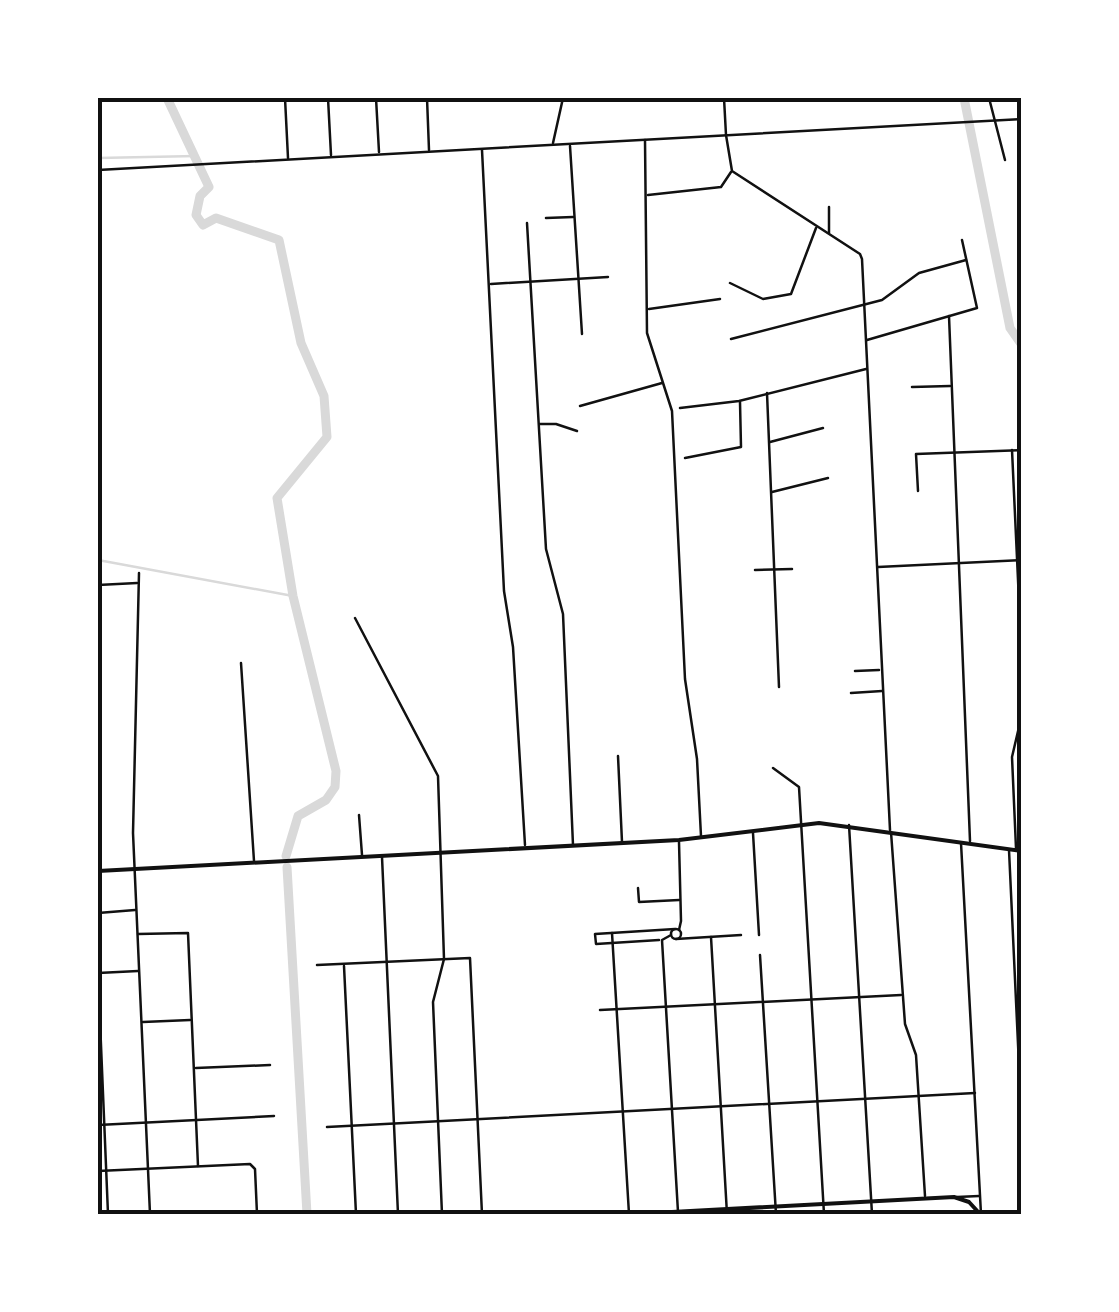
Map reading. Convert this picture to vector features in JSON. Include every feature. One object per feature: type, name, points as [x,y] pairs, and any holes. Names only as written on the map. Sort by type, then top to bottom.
[{"type":"main road","points":[[98,870],[622,844],[801,824],[849,825],[1016,850]]},
{"type":"main road","points":[[632,1214],[727,1212],[954,1197],[965,1200],[980,1214]]},
{"type":"main road","points":[[273,1214],[303,1214]]},
{"type":"street","points":[[285,98],[288,159]]},
{"type":"street","points":[[328,98],[331,157]]},
{"type":"street","points":[[376,98],[379,154]]},
{"type":"street","points":[[426,98],[429,151]]},
{"type":"street","points":[[552,144],[564,98]]},
{"type":"street","points":[[646,195],[721,187],[732,172],[724,98]]},
{"type":"street","points":[[989,98],[1005,160]]},
{"type":"street","points":[[98,170],[1022,119]]},
{"type":"street","points":[[645,139],[648,341],[673,420],[684,679],[697,759],[701,838]]},
{"type":"street","points":[[570,144],[582,334]]},
{"type":"street","points":[[482,148],[504,590],[513,647],[525,848]]},
{"type":"street","points":[[732,172],[862,256],[890,830],[905,1028],[916,1055],[925,1198]]},
{"type":"street","points":[[828,234],[829,208]]},
{"type":"street","points":[[546,218],[574,216]]},
{"type":"street","points":[[527,223],[546,549],[563,614],[573,846]]},
{"type":"street","points":[[730,283],[763,299],[792,294],[816,226]]},
{"type":"street","points":[[866,340],[977,308],[962,240]]},
{"type":"street","points":[[731,338],[864,306],[890,296],[919,273],[966,260]]},
{"type":"street","points":[[489,284],[608,277]]},
{"type":"street","points":[[647,309],[720,299]]},
{"type":"street","points":[[949,316],[970,843]]},
{"type":"street","points":[[680,408],[740,400],[867,369]]},
{"type":"street","points":[[580,406],[663,382]]},
{"type":"street","points":[[912,387],[952,386]]},
{"type":"street","points":[[767,392],[778,687]]},
{"type":"street","points":[[685,458],[741,448],[740,400]]},
{"type":"street","points":[[539,424],[556,424],[577,431]]},
{"type":"street","points":[[769,442],[823,428]]},
{"type":"street","points":[[1012,450],[1022,666]]},
{"type":"street","points":[[918,492],[916,454],[1022,450]]},
{"type":"street","points":[[771,492],[828,478]]},
{"type":"street","points":[[876,567],[1019,560]]},
{"type":"street","points":[[755,570],[792,569]]},
{"type":"street","points":[[139,573],[135,869],[150,1214]]},
{"type":"street","points":[[98,585],[138,583]]},
{"type":"street","points":[[355,618],[437,772],[444,959],[433,1002],[442,1214]]},
{"type":"street","points":[[241,664],[254,862]]},
{"type":"street","points":[[854,672],[881,670]]},
{"type":"street","points":[[850,693],[882,691]]},
{"type":"street","points":[[1022,714],[1012,757],[1022,1130]]},
{"type":"street","points":[[618,756],[622,844]]},
{"type":"street","points":[[773,768],[799,787],[824,1214]]},
{"type":"street","points":[[359,816],[362,857]]},
{"type":"street","points":[[849,825],[872,1214]]},
{"type":"street","points":[[752,832],[759,934]]},
{"type":"street","points":[[677,930],[595,934],[596,944],[662,940],[677,930],[678,840]]},
{"type":"street","points":[[962,842],[980,1214]]},
{"type":"street","points":[[382,856],[398,1214]]},
{"type":"street","points":[[638,888],[639,902],[680,900]]},
{"type":"street","points":[[98,912],[136,910]]},
{"type":"street","points":[[676,939],[681,936],[677,930]]},
{"type":"street","points":[[138,934],[188,933],[198,1166]]},
{"type":"street","points":[[612,933],[632,1214]]},
{"type":"street","points":[[671,936],[676,939],[740,935]]},
{"type":"street","points":[[711,937],[727,1212]]},
{"type":"street","points":[[662,940],[679,1213]]},
{"type":"street","points":[[760,955],[776,1214]]},
{"type":"street","points":[[317,965],[470,958],[482,1214]]},
{"type":"street","points":[[344,964],[356,1214]]},
{"type":"street","points":[[108,1214],[98,973],[139,971]]},
{"type":"street","points":[[600,1010],[902,995]]},
{"type":"street","points":[[142,1022],[192,1020]]},
{"type":"street","points":[[194,1068],[270,1065]]},
{"type":"street","points":[[328,1127],[974,1093]]},
{"type":"street","points":[[98,1124],[274,1116]]},
{"type":"street","points":[[98,1172],[252,1165],[257,1214]]},
{"type":"street","points":[[954,1197],[980,1196]]},
{"type":"waterway","points":[[167,98],[209,187],[200,196],[196,215],[203,225],[216,218],[279,240],[301,343],[324,396],[327,437],[277,498],[293,596],[336,771],[335,787],[326,800],[298,816],[286,856]]},
{"type":"waterway","points":[[964,98],[1010,328],[1022,345]]},
{"type":"waterway","points":[[98,158],[196,156]]},
{"type":"waterway","points":[[98,560],[293,596]]},
{"type":"waterway","points":[[287,867],[307,1214]]}]
